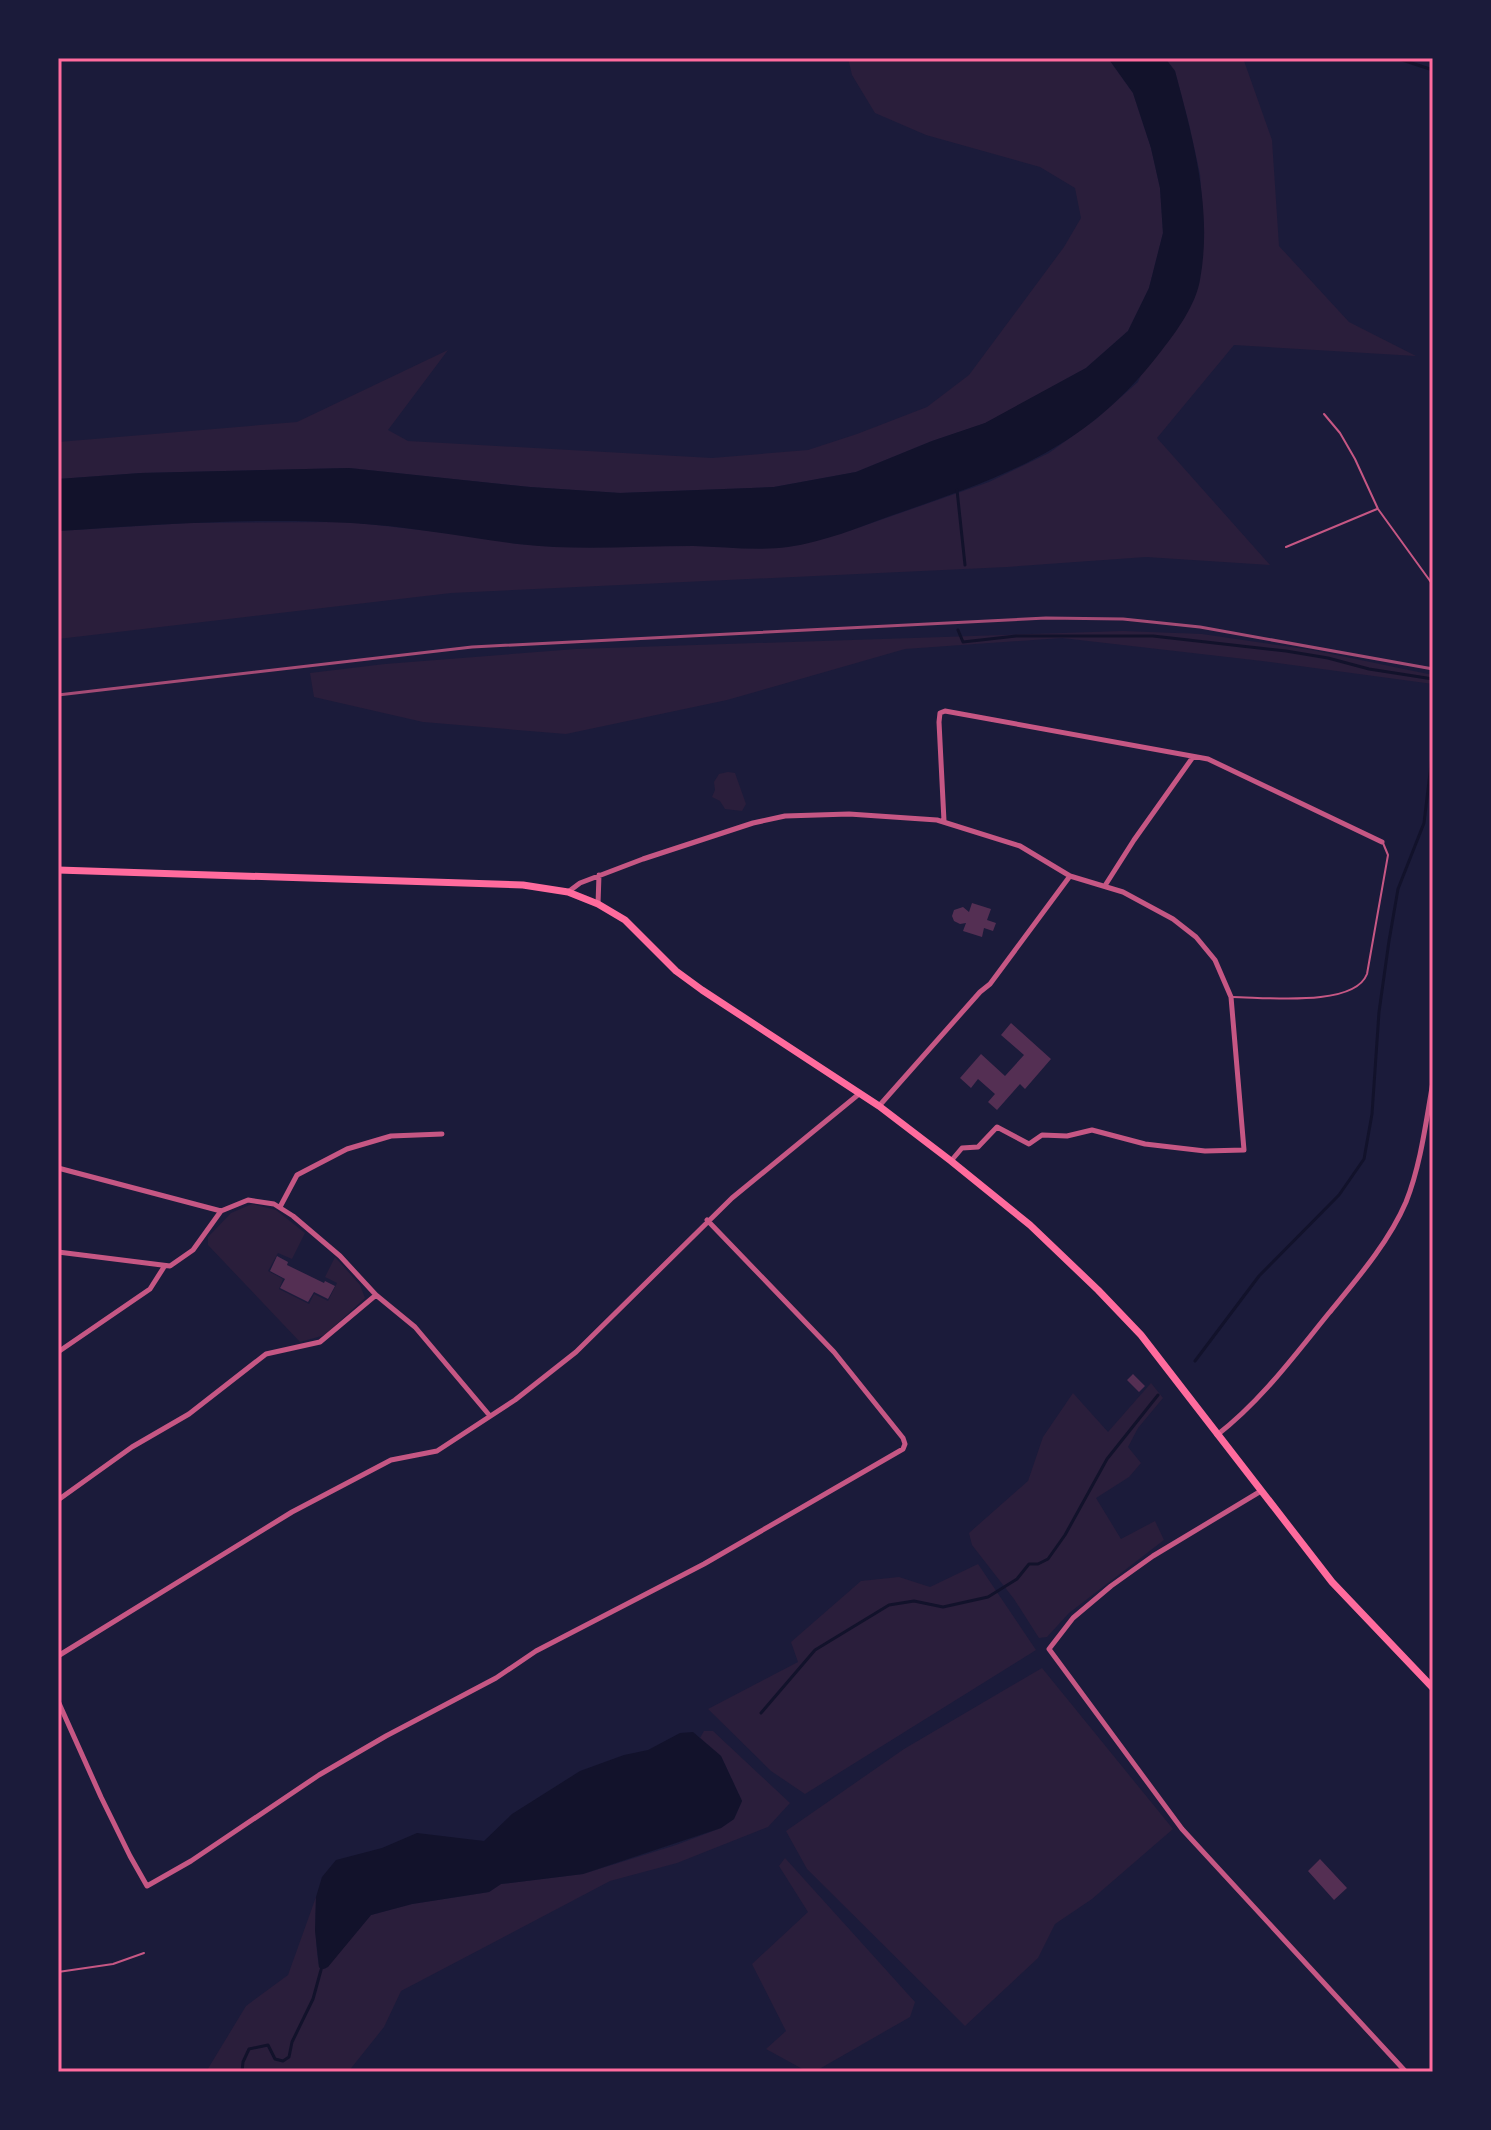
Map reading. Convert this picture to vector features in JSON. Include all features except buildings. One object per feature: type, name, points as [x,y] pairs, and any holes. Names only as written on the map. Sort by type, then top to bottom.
[{"type":"main road","points":[[58,870],[523,885],[568,892],[598,904],[625,920],[676,971],[879,1106],[1030,1225],[1127,1320],[1189,1394],[1217,1435],[1332,1582],[1433,1688]]},
{"type":"street","points":[[944,821],[940,713],[947,711],[1214,761],[1382,842]]},
{"type":"street","points":[[1105,885],[1193,757]]},
{"type":"street","points":[[568,892],[599,875],[682,846],[781,817],[849,814],[944,821],[1020,846],[1070,876],[1123,892],[1173,919],[1196,937],[1219,966],[1231,997],[1244,1150],[1205,1151],[1145,1144],[1092,1130],[1067,1136],[1045,1134],[1029,1144],[997,1127],[978,1147],[962,1148],[951,1161]]},
{"type":"street","points":[[598,904],[599,875]]},
{"type":"street","points":[[879,1106],[990,984],[1070,876]]},
{"type":"street","points":[[1217,1435],[1252,1406],[1361,1273],[1400,1215],[1413,1183],[1433,1082]]},
{"type":"street","points":[[58,1656],[292,1512],[391,1460],[437,1451],[490,1416],[576,1352],[707,1220],[859,1094]]},
{"type":"street","points":[[280,1207],[297,1175],[347,1149],[391,1136],[442,1134]]},
{"type":"street","points":[[58,1168],[221,1211]]},
{"type":"street","points":[[58,1252],[164,1267],[176,1263],[193,1250],[221,1211],[248,1200],[267,1201],[280,1207],[340,1256],[376,1295],[415,1327],[490,1416]]},
{"type":"street","points":[[58,1701],[100,1796],[147,1886],[191,1861],[319,1775],[386,1736],[496,1678],[536,1651],[704,1564],[903,1449],[903,1438],[834,1352],[707,1220]]},
{"type":"street","points":[[58,1352],[150,1289],[164,1267]]},
{"type":"street","points":[[58,1500],[132,1447],[189,1414],[266,1354],[320,1342],[376,1295]]},
{"type":"street","points":[[1261,1491],[1153,1556],[1111,1586],[1073,1618],[1049,1649],[1182,1829],[1406,2072]]},
{"type":"lane","points":[[1324,414],[1355,459],[1378,509],[1433,585]]},
{"type":"lane","points":[[1286,547],[1378,509]]},
{"type":"lane","points":[[1231,997],[1320,997],[1344,993],[1361,985],[1367,974],[1388,855],[1382,842]]},
{"type":"lane","points":[[58,1972],[113,1964],[144,1953]]},
{"type":"shaded area","points":[[848,58],[1108,58],[1133,93],[1160,188],[1163,233],[1149,288],[1128,331],[1086,368],[986,423],[856,472],[774,487],[620,493],[349,468],[141,473],[58,479],[58,442],[297,422],[448,350],[388,430],[408,441],[712,458],[808,450],[927,407],[969,375],[1064,247],[1081,218],[1075,188],[1040,167],[926,135],[875,113],[852,75]]},
{"type":"shaded area","points":[[1108,58],[1165,58],[1175,71],[1203,201],[1203,253],[1198,289],[1180,326],[1134,384],[1074,435],[1008,472],[842,534],[777,548],[540,546],[393,527],[314,521],[204,522],[58,531],[58,479],[141,473],[349,468],[620,493],[774,487],[856,472],[985,423],[1086,368],[1128,331],[1149,288],[1163,233],[1160,188],[1133,93]]},
{"type":"shaded area","points":[[1165,58],[1243,58],[1272,140],[1279,246],[1349,322],[1416,356],[1234,345],[1157,438],[1270,565],[1146,557],[1007,567],[451,593],[58,639],[58,531],[188,523],[350,522],[518,544],[664,546],[849,531],[989,482],[1049,453],[1095,420],[1138,382],[1204,229],[1200,174],[1189,124],[1175,71]]},
{"type":"shaded area","points":[[1123,631],[1202,634],[1312,650],[1433,675],[1433,684],[1062,638],[905,649],[727,700],[566,734],[423,722],[314,697],[310,673],[576,649]]},
{"type":"shaded area","points":[[735,773],[746,804],[742,811],[725,809],[720,801],[712,797],[714,782],[719,774]]},
{"type":"shaded area","points":[[252,1204],[276,1210],[305,1233],[292,1259],[278,1253],[268,1271],[283,1279],[279,1289],[309,1304],[314,1294],[328,1301],[337,1283],[325,1277],[335,1257],[360,1285],[365,1298],[325,1335],[300,1342],[208,1245],[208,1237],[231,1213]]},
{"type":"shaded area","points":[[1151,1383],[1163,1398],[1138,1428],[1128,1447],[1141,1463],[1129,1477],[1096,1498],[1121,1539],[1155,1521],[1164,1540],[1069,1613],[1047,1637],[1039,1638],[1014,1599],[972,1545],[969,1533],[1028,1481],[1043,1437],[1073,1393],[1108,1432]]},
{"type":"shaded area","points":[[978,1564],[1036,1650],[805,1794],[771,1771],[708,1709],[798,1662],[791,1642],[861,1581],[899,1577],[930,1587]]},
{"type":"shaded area","points":[[1042,1668],[1173,1829],[1092,1899],[1055,1924],[1038,1958],[965,2026],[807,1869],[786,1831],[904,1749]]},
{"type":"shaded area","points":[[704,1731],[713,1731],[790,1803],[768,1827],[677,1863],[610,1881],[401,1991],[384,2027],[348,2072],[206,2072],[246,2006],[288,1975],[316,1897],[319,1967],[325,1969],[371,1915],[412,1904],[489,1892],[501,1884],[583,1874],[721,1828],[734,1819],[742,1801],[721,1756],[700,1738]]},
{"type":"shaded area","points":[[693,1732],[721,1756],[742,1801],[734,1819],[721,1828],[583,1874],[501,1884],[489,1892],[412,1904],[371,1915],[328,1967],[321,1970],[319,1967],[315,1931],[316,1897],[322,1877],[336,1860],[382,1848],[417,1833],[484,1841],[512,1814],[580,1771],[648,1750],[680,1733]]},
{"type":"shaded area","points":[[785,1858],[915,2002],[910,2017],[814,2072],[808,2072],[766,2049],[786,2031],[752,1964],[808,1912],[779,1866]]},
{"type":"waterway","points":[[1396,58],[1433,70]]},
{"type":"waterway","points":[[957,490],[965,565]]},
{"type":"waterway","points":[[958,630],[963,642],[1016,636],[1153,636],[1286,651],[1433,679]]},
{"type":"waterway","points":[[1195,1361],[1259,1276],[1339,1195],[1364,1159],[1372,1114],[1379,1012],[1389,941],[1398,889],[1424,823],[1433,748]]},
{"type":"waterway","points":[[761,1713],[815,1650],[889,1605],[914,1601],[943,1607],[988,1597],[1017,1579],[1029,1564],[1048,1559],[1065,1535],[1107,1459],[1158,1395]]},
{"type":"waterway","points":[[242,2072],[249,2049],[268,2045],[275,2059],[283,2061],[289,2057],[292,2042],[313,1999],[321,1970]]},
{"type":"railway","points":[[58,695],[472,647],[1046,618],[1123,619],[1200,627],[1433,669]]}]
